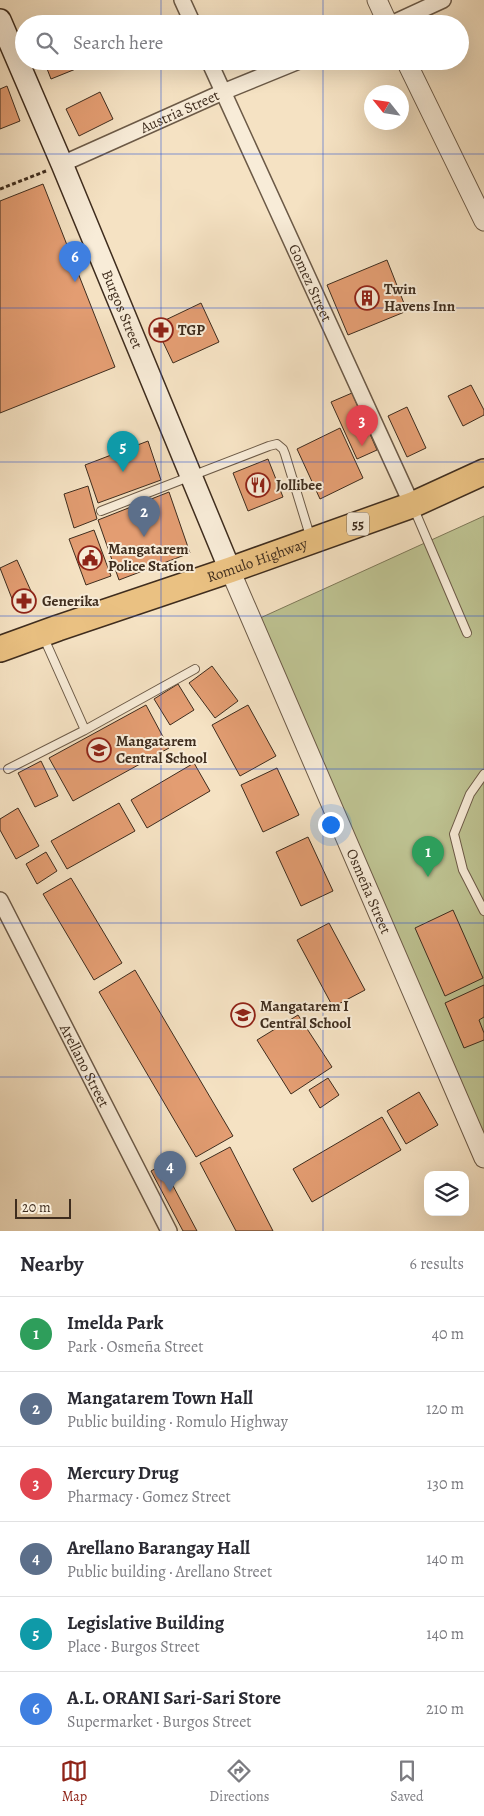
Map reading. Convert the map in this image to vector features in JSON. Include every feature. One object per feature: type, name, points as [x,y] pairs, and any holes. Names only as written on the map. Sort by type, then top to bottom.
[{"type":"highway","name":"Romulo Highway","points":[[0,649],[412,505],[484,472]]},
{"type":"main road","name":"Burgos Street","points":[[0,20],[15,55]]},
{"type":"main road","name":"Burgos Street","points":[[22,70],[230,570]]},
{"type":"street","points":[[182,0],[189,15]]},
{"type":"street","points":[[377,0],[385,15]]},
{"type":"street","points":[[410,15],[443,0]]},
{"type":"street","name":"Gomez Street","points":[[213,70],[412,505]]},
{"type":"street","name":"Austria Street","points":[[62,164],[277,70]]},
{"type":"street","points":[[410,70],[484,221]]},
{"type":"street","name":"Osmeña Street","points":[[230,570],[484,1158]]},
{"type":"street","name":"Arellano Street","points":[[0,900],[169,1231]]},
{"type":"lane","points":[[101,511],[276,444],[286,454],[312,541]]},
{"type":"lane","points":[[412,505],[467,633]]},
{"type":"lane","points":[[42,633],[85,730]]},
{"type":"lane","points":[[8,769],[85,730],[195,669]]},
{"type":"lane","points":[[484,774],[470,794],[454,834],[463,870],[484,911]]},
{"type":"path","points":[[0,189],[62,164]]},
{"type":"green space","points":[[484,516],[484,1135],[258,619]]},
{"type":"building","points":[[48,70],[73,70],[51,79]]},
{"type":"building","points":[[7,86],[20,121],[0,129],[0,89]]},
{"type":"building","points":[[100,92],[113,119],[79,136],[66,109]]},
{"type":"building","points":[[43,184],[115,367],[0,413],[0,201]]},
{"type":"building","name":"Twin Havens Inn","points":[[387,260],[407,311],[348,335],[327,285]]},
{"type":"building","points":[[201,303],[219,342],[173,363],[155,325]]},
{"type":"building","points":[[471,385],[484,410],[484,415],[463,426],[448,396]]},
{"type":"building","points":[[352,393],[377,450],[357,459],[331,402]]},
{"type":"building","points":[[407,407],[426,448],[407,457],[388,416]]},
{"type":"building","points":[[340,428],[363,478],[320,499],[297,449]]},
{"type":"building","points":[[148,441],[161,480],[98,503],[85,465]]},
{"type":"building","name":"Jollibee","points":[[268,459],[283,497],[248,511],[233,473]]},
{"type":"building","points":[[88,486],[97,519],[74,528],[64,494]]},
{"type":"building","points":[[169,492],[190,553],[119,580],[98,520]]},
{"type":"building","name":"Mangatarem Police Station","points":[[94,530],[111,576],[86,585],[69,539]]},
{"type":"building","points":[[17,560],[35,600],[16,609],[0,568]]},
{"type":"building","points":[[212,666],[238,701],[215,718],[189,683]]},
{"type":"building","points":[[178,684],[194,710],[170,725],[154,699]]},
{"type":"building","points":[[146,705],[169,748],[73,801],[49,758]]},
{"type":"building","points":[[248,705],[276,756],[240,776],[212,725]]},
{"type":"building","points":[[41,761],[58,796],[35,807],[18,773]]},
{"type":"building","points":[[194,763],[210,791],[147,828],[131,800]]},
{"type":"building","points":[[277,768],[299,815],[263,832],[241,785]]},
{"type":"building","points":[[119,803],[135,831],[67,869],[51,841]]},
{"type":"building","points":[[18,808],[39,846],[16,859],[0,830],[0,819]]},
{"type":"building","points":[[308,837],[333,891],[301,906],[276,852]]},
{"type":"building","points":[[46,852],[57,871],[37,884],[26,864]]},
{"type":"building","points":[[71,878],[122,963],[94,980],[43,894]]},
{"type":"building","points":[[453,910],[483,978],[445,996],[415,928]]},
{"type":"building","points":[[329,923],[365,990],[333,1007],[297,940]]},
{"type":"building","points":[[135,970],[233,1136],[196,1157],[99,992]]},
{"type":"building","points":[[484,985],[484,1017],[479,1020],[484,1033],[484,1040],[464,1048],[445,1003]]},
{"type":"building","points":[[298,1015],[332,1067],[291,1094],[257,1040]]},
{"type":"building","points":[[328,1078],[339,1095],[320,1108],[309,1090]]},
{"type":"building","points":[[419,1092],[438,1125],[406,1144],[387,1111]]},
{"type":"building","points":[[382,1117],[401,1150],[312,1202],[293,1169]]},
{"type":"building","points":[[230,1147],[273,1231],[236,1231],[200,1163]]},
{"type":"building","points":[[162,1165],[197,1231],[183,1231],[151,1171]]},
{"type":"place","name":"A.L. ORANI Sari-Sari Store","points":[[75,282]]},
{"type":"place","name":"Twin Havens Inn","points":[[367,298]]},
{"type":"place","name":"TGP","points":[[161,330]]},
{"type":"place","name":"Mercury Drug","points":[[362,446]]},
{"type":"place","name":"Legislative Building","points":[[123,472]]},
{"type":"place","name":"Jollibee","points":[[258,485]]},
{"type":"place","name":"Mangatarem Town Hall","points":[[144,537]]},
{"type":"place","name":"Mangatarem Police Station","points":[[90,558]]},
{"type":"place","name":"Generika","points":[[24,601]]},
{"type":"place","name":"Mangatarem Central School","points":[[99,750]]},
{"type":"place","name":"Imelda Park","points":[[428,877]]},
{"type":"place","name":"Mangatarem I Central School","points":[[243,1015]]},
{"type":"place","name":"Arellano Barangay Hall","points":[[170,1192]]}]
